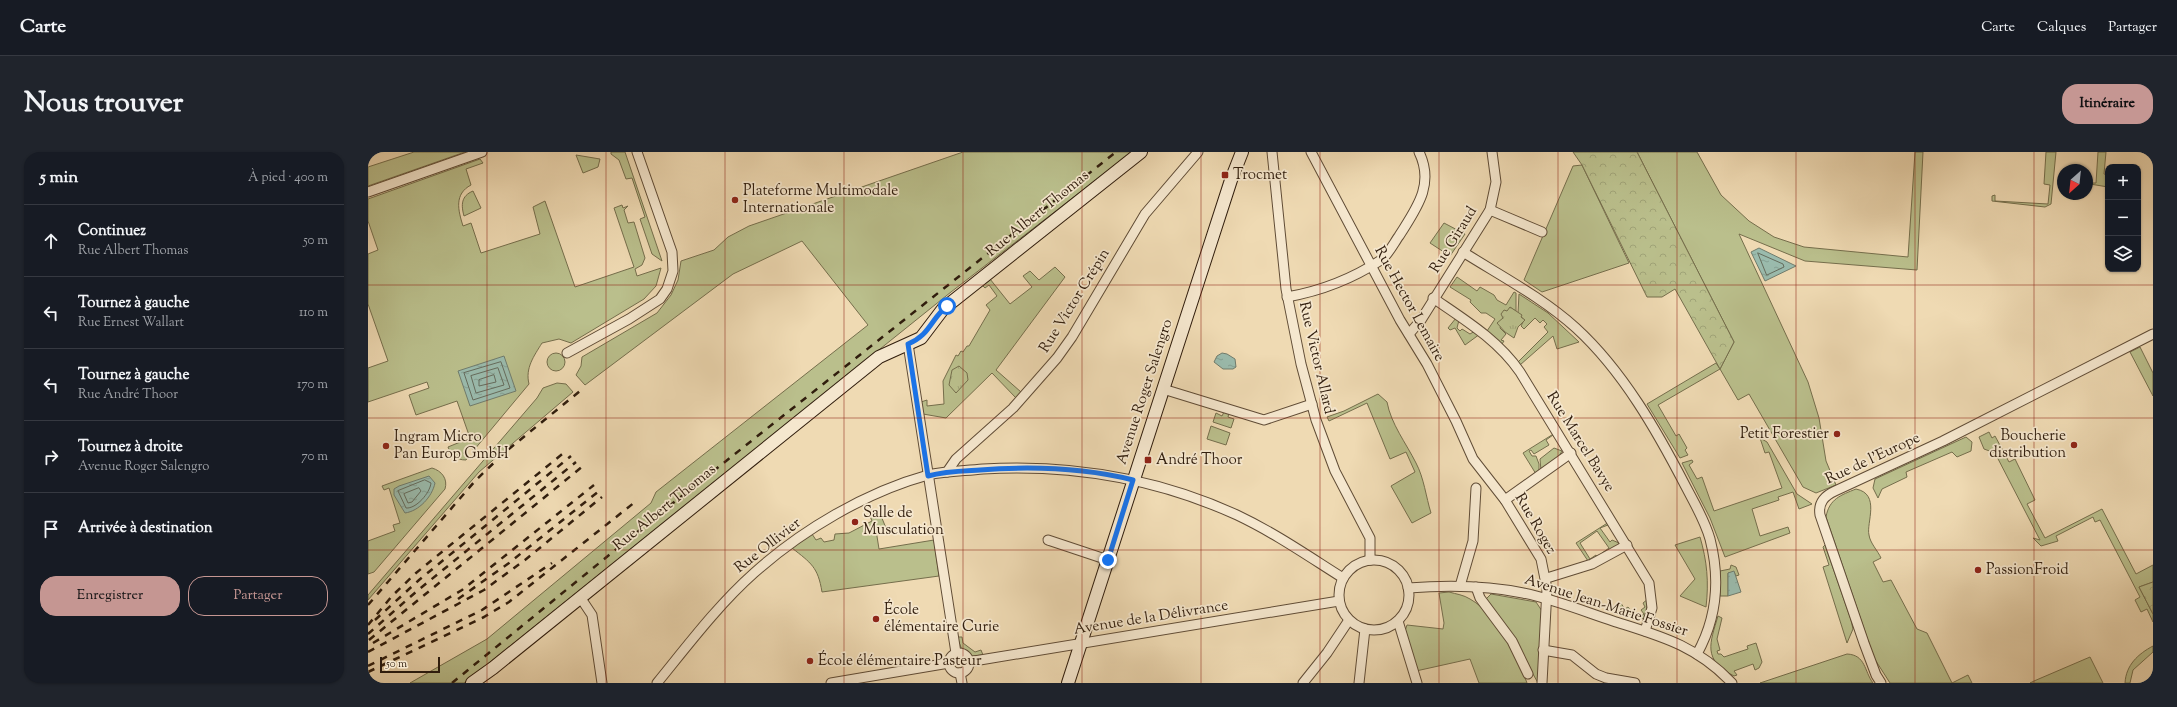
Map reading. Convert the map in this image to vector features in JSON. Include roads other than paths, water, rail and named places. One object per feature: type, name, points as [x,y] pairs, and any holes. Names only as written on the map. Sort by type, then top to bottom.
[{"type":"street","points":[[368,192],[482,152]]},
{"type":"street","points":[[567,353],[629,319],[660,299],[667,289],[673,271],[672,252],[637,152]]},
{"type":"street","name":"Rue Albert Thomas","points":[[472,683],[493,668],[883,354],[908,348],[924,335],[939,313],[1142,152]]},
{"type":"street","name":"Rue Victor Crépin","points":[[947,472],[956,459],[1013,408],[1057,358],[1072,337],[1146,214],[1169,184],[1198,152]]},
{"type":"street","name":"Avenue Roger Salengro","points":[[1231,180],[1238,152]]},
{"type":"street","name":"Avenue Roger Salengro","points":[[1068,683],[1231,180],[1242,152]]},
{"type":"street","name":"Rue Victor Allard","points":[[1272,152],[1287,297],[1301,364],[1312,404],[1335,471],[1370,538],[1370,560]]},
{"type":"street","name":"Rue Hector Lemaire","points":[[1311,152],[1371,266],[1453,414],[1473,459],[1481,471]]},
{"type":"street","points":[[1287,297],[1324,289],[1371,266],[1385,256],[1424,195],[1426,172],[1419,152]]},
{"type":"street","name":"Rue Giraud","points":[[1409,334],[1419,323],[1433,298],[1490,210],[1496,182],[1492,152]]},
{"type":"street","points":[[1490,210],[1542,232]]},
{"type":"street","points":[[1463,252],[1550,308],[1582,334],[1618,376],[1665,447],[1703,520],[1713,556],[1716,588],[1713,612],[1706,636],[1697,654]]},
{"type":"street","name":"Rue Marcel Bavye","points":[[1433,298],[1489,338],[1509,357],[1571,453],[1627,545],[1650,587],[1652,608],[1644,631]]},
{"type":"street","name":"Rue de l'Europe","points":[[1882,683],[1876,676],[1820,516],[1819,509],[1822,501],[1835,491],[1936,445],[2112,357],[2153,334]]},
{"type":"street","points":[[908,348],[956,653]]},
{"type":"street","points":[[1163,389],[1264,420],[1312,404]]},
{"type":"street","points":[[1505,500],[1571,453]]},
{"type":"street","name":"Rue Ollivier","points":[[657,683],[731,595],[781,551],[816,526],[855,505],[911,481],[947,472],[1011,468],[1057,469],[1133,480],[1200,500],[1239,516],[1284,540],[1343,578]]},
{"type":"street","name":"Rue Rogez","points":[[1481,471],[1505,500],[1539,554],[1547,578],[1542,683]]},
{"type":"street","points":[[1460,586],[1473,541],[1476,488]]},
{"type":"street","points":[[1048,540],[1108,560]]},
{"type":"street","points":[[1547,578],[1592,564],[1627,545]]},
{"type":"street","points":[[1370,560],[1381,560],[1390,564],[1402,574],[1408,588],[1408,603],[1398,621],[1384,629],[1365,629],[1349,620],[1339,601],[1338,593],[1343,578],[1354,566],[1370,560]]},
{"type":"street","name":"Avenue Jean-Marie Fossier","points":[[1408,588],[1460,586],[1476,587],[1523,593],[1547,599],[1674,640],[1697,654],[1732,683]]},
{"type":"street","points":[[1476,587],[1480,598],[1512,641],[1528,674]]},
{"type":"street","points":[[580,597],[592,615],[602,683]]},
{"type":"street","name":"Avenue de la Délivrance","points":[[968,662],[1339,601]]},
{"type":"street","points":[[1304,683],[1327,653],[1349,620]]},
{"type":"street","points":[[1398,621],[1417,683]]},
{"type":"street","points":[[1359,683],[1365,629]]},
{"type":"street","points":[[1543,650],[1572,655],[1596,674],[1606,678],[1635,683]]},
{"type":"street","points":[[956,653],[966,656],[968,662],[967,668],[960,673]]},
{"type":"street","points":[[948,663],[952,656],[956,653]]},
{"type":"street","points":[[948,663],[951,669],[960,673]]},
{"type":"street","points":[[831,683],[948,663]]},
{"type":"street","name":"Rue Albert Thomas","points":[[480,683],[493,668]]},
{"type":"street","points":[[960,673],[962,683]]},
{"type":"water","points":[[1759,248],[1796,266],[1765,281],[1751,252]]},
{"type":"water","points":[[1222,353],[1235,359],[1236,367],[1233,369],[1223,369],[1214,362],[1217,356]]},
{"type":"water","points":[[504,356],[516,391],[470,406],[458,371]]},
{"type":"water","points":[[429,476],[435,483],[428,498],[420,506],[410,512],[405,513],[394,495],[394,489]]},
{"type":"water","points":[[1734,571],[1741,592],[1728,596],[1728,573]]},
{"type":"railway","points":[[452,683],[668,507],[1116,152]]},
{"type":"railway","points":[[368,605],[475,481],[504,453],[580,391]]},
{"type":"railway","points":[[368,625],[392,596],[416,573],[566,451]]},
{"type":"railway","points":[[375,620],[419,580],[571,456]]},
{"type":"railway","points":[[368,634],[417,591],[576,462]]},
{"type":"railway","points":[[369,640],[583,466]]},
{"type":"railway","points":[[373,643],[462,590],[594,485]]},
{"type":"railway","points":[[458,599],[509,563],[599,491]]},
{"type":"railway","points":[[368,652],[484,590],[525,560],[602,497]]},
{"type":"railway","points":[[368,672],[484,617],[509,602],[635,502]]},
{"type":"railway","points":[[368,666],[482,610],[552,563]]},
{"type":"place","name":"Trocmet","points":[[1225,175]]},
{"type":"place","name":"Plateforme Multimodale Internationale","points":[[735,200]]},
{"type":"place","name":"Petit Forestier","points":[[1837,434]]},
{"type":"place","name":"Boucherie distribution","points":[[2074,445]]},
{"type":"place","name":"Ingram Micro Pan Europ GmbH","points":[[386,446]]},
{"type":"place","name":"André Thoor","points":[[1148,460]]},
{"type":"place","name":"Salle de Musculation","points":[[855,522]]},
{"type":"place","name":"PassionFroid","points":[[1978,570]]},
{"type":"place","name":"École élémentaire Curie","points":[[876,619]]},
{"type":"place","name":"École élémentaire Pasteur","points":[[810,661]]}]
